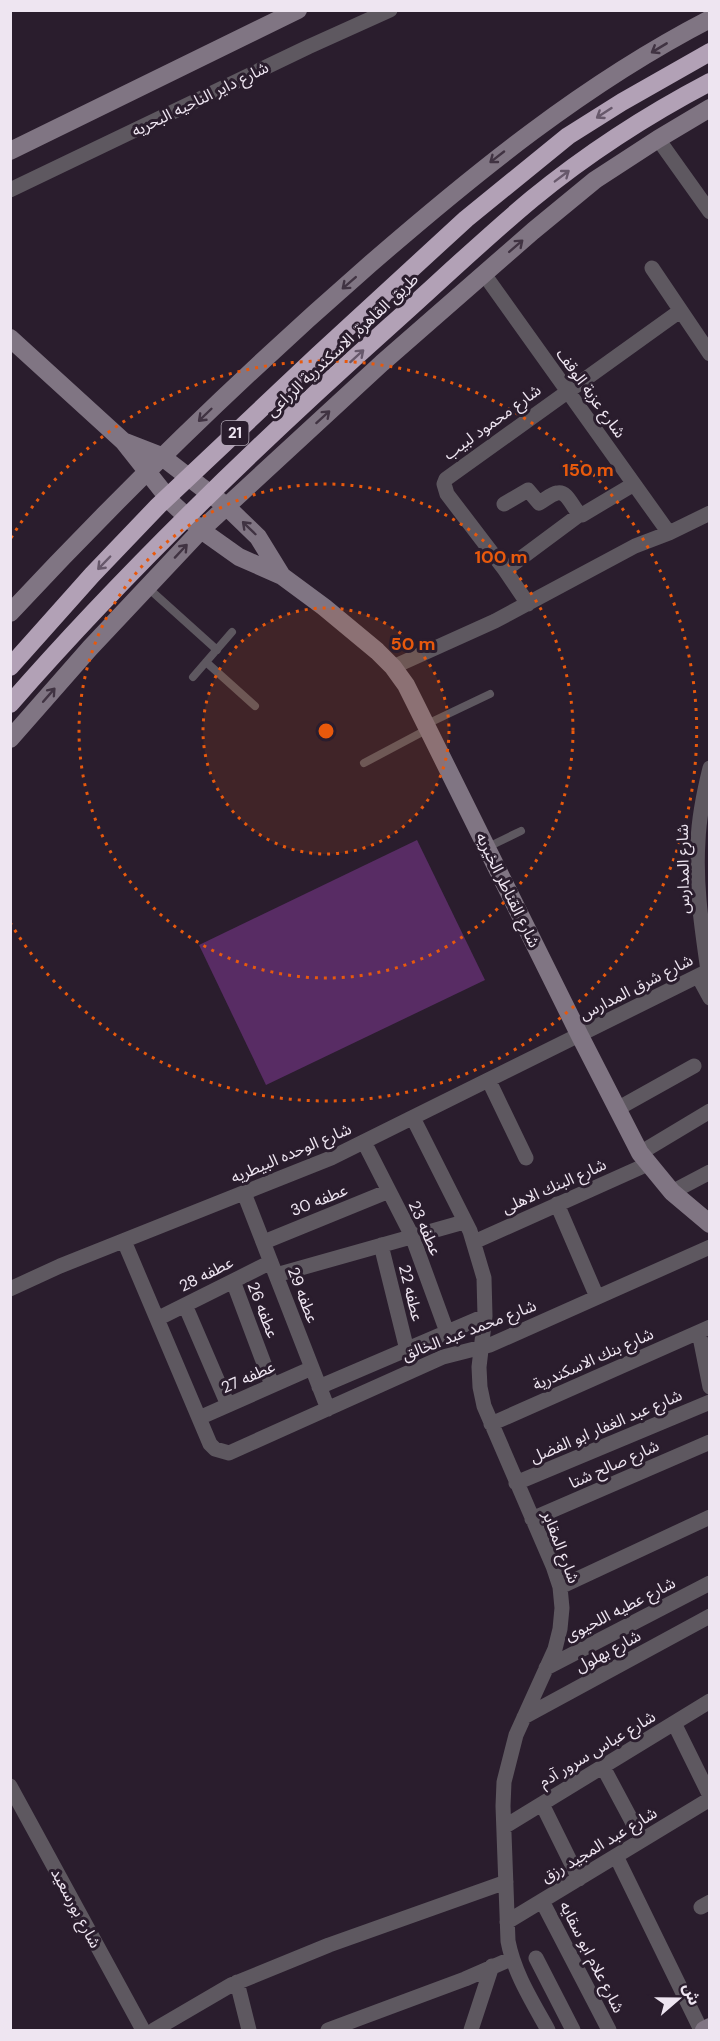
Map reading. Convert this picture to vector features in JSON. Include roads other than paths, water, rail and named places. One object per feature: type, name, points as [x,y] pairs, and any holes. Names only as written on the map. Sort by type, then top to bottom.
[{"type":"highway","name":"طريق القاهرة, الاسكندرية الزراعى","points":[[14,664],[92,575],[158,506],[466,219],[568,136],[710,52]]},
{"type":"highway","name":"طريق القاهرة, الاسكندرية الزراعى","points":[[10,704],[179,525],[333,377],[533,198],[584,159],[636,124],[710,82]]},
{"type":"street","points":[[10,151],[298,10]]},
{"type":"street","name":"شارع داير الناحيه البحريه","points":[[10,190],[390,10]]},
{"type":"street","points":[[10,613],[161,456],[280,343],[496,159],[547,120],[612,77],[710,19]]},
{"type":"street","points":[[10,739],[201,530],[374,370],[596,180],[710,108]]},
{"type":"street","points":[[658,139],[710,212]]},
{"type":"street","points":[[651,268],[710,354]]},
{"type":"street","name":"شارع عزبة الوقف","points":[[484,274],[669,533]]},
{"type":"street","points":[[567,391],[680,310]]},
{"type":"street","points":[[10,338],[123,441]]},
{"type":"street","name":"شارع محمود لبيب","points":[[528,604],[506,570],[447,495],[444,484],[450,474],[567,391]]},
{"type":"street","name":"شارع القناطر الخيريه","points":[[123,441],[161,456],[226,506],[258,537],[282,576]]},
{"type":"street","name":"شارع القناطر الخيريه","points":[[123,441],[172,503],[201,530],[239,557],[282,576],[324,607],[393,667],[406,685],[580,1036],[644,1158],[672,1192],[710,1224]]},
{"type":"street","points":[[506,570],[579,515],[634,484]]},
{"type":"street","points":[[504,504],[528,490],[539,503],[556,493],[561,493],[566,496],[579,515]]},
{"type":"street","points":[[393,667],[528,604],[635,546],[710,513]]},
{"type":"street","name":"شارع المدارس","points":[[705,972],[704,893],[698,842],[702,800],[710,768]]},
{"type":"street","points":[[705,972],[710,998]]},
{"type":"street","name":"شارع شرق المدارس","points":[[580,1036],[705,972]]},
{"type":"street","name":"شارع الوحده البيطريه","points":[[10,1289],[60,1266],[331,1158],[580,1036]]},
{"type":"street","points":[[617,1109],[694,1066]]},
{"type":"street","points":[[489,1081],[526,1158]]},
{"type":"street","name":"شارع البنك الاهلى","points":[[474,1242],[558,1204],[644,1158],[710,1111]]},
{"type":"street","name":"شارع المقابر","points":[[413,1118],[474,1242],[484,1278],[486,1316],[480,1348],[480,1387],[490,1424],[560,1587],[560,1629],[555,1649],[511,1750],[504,1782],[507,1922],[511,1959],[548,2031]]},
{"type":"street","name":"عطفه 23","points":[[364,1142],[412,1236],[447,1332]]},
{"type":"street","points":[[672,1192],[710,1172]]},
{"type":"street","name":"عطفه 30","points":[[264,1242],[389,1191]]},
{"type":"street","name":"عطفه 29","points":[[244,1193],[328,1409]]},
{"type":"street","points":[[558,1204],[597,1297]]},
{"type":"street","name":"عطفه 28","points":[[157,1319],[233,1281],[273,1268],[381,1245],[464,1222]]},
{"type":"street","points":[[124,1241],[199,1418]]},
{"type":"street","name":"عطفه 22","points":[[381,1245],[407,1350]]},
{"type":"street","name":"شارع محمد عبد الخالق","points":[[199,1418],[210,1444],[222,1453],[236,1452],[443,1357],[455,1352],[480,1348],[710,1247]]},
{"type":"street","name":"عطفه 26","points":[[233,1281],[272,1385]]},
{"type":"street","points":[[185,1305],[228,1406]]},
{"type":"street","points":[[320,1387],[486,1316]]},
{"type":"street","points":[[704,1329],[710,1387]]},
{"type":"street","name":"شارع بنك الاسكندرية","points":[[490,1424],[704,1329]]},
{"type":"street","name":"عطفه 27","points":[[199,1418],[312,1368]]},
{"type":"street","name":"شارع عبد الغفار ابو الفضل","points":[[516,1483],[710,1402]]},
{"type":"street","name":"شارع صالح شتا","points":[[532,1519],[710,1442]]},
{"type":"street","points":[[560,1587],[710,1517]]},
{"type":"street","name":"شارع عطيه اللحيوى","points":[[546,1668],[710,1583]]},
{"type":"street","name":"شارع بهلول","points":[[524,1717],[710,1616]]},
{"type":"street","name":"شارع عباس سرور آدم","points":[[504,1827],[710,1701]]},
{"type":"street","points":[[674,1723],[710,1797]]},
{"type":"street","points":[[603,1767],[642,1840]]},
{"type":"street","name":"شارع بورسعيد","points":[[10,1786],[142,2031]]},
{"type":"street","name":"شارع عبد المجيد رزق","points":[[507,1922],[710,1797]]},
{"type":"street","points":[[542,1804],[579,1878]]},
{"type":"street","points":[[616,1856],[702,2031],[710,2027]]},
{"type":"street","points":[[154,2031],[237,1982],[329,1945],[506,1882]]},
{"type":"street","name":"شارع علام ابو سقايه","points":[[542,1901],[609,2031]]},
{"type":"street","points":[[536,1958],[573,2031]]},
{"type":"street","points":[[328,2031],[511,1959]]},
{"type":"street","points":[[471,2031],[492,1966]]},
{"type":"street","points":[[237,1982],[249,2031]]},
{"type":"lane","points":[[147,587],[217,650]]},
{"type":"lane","points":[[193,677],[232,632]]},
{"type":"lane","points":[[206,662],[255,705]]},
{"type":"lane","points":[[364,763],[490,694]]},
{"type":"lane","points":[[487,848],[521,831]]}]
